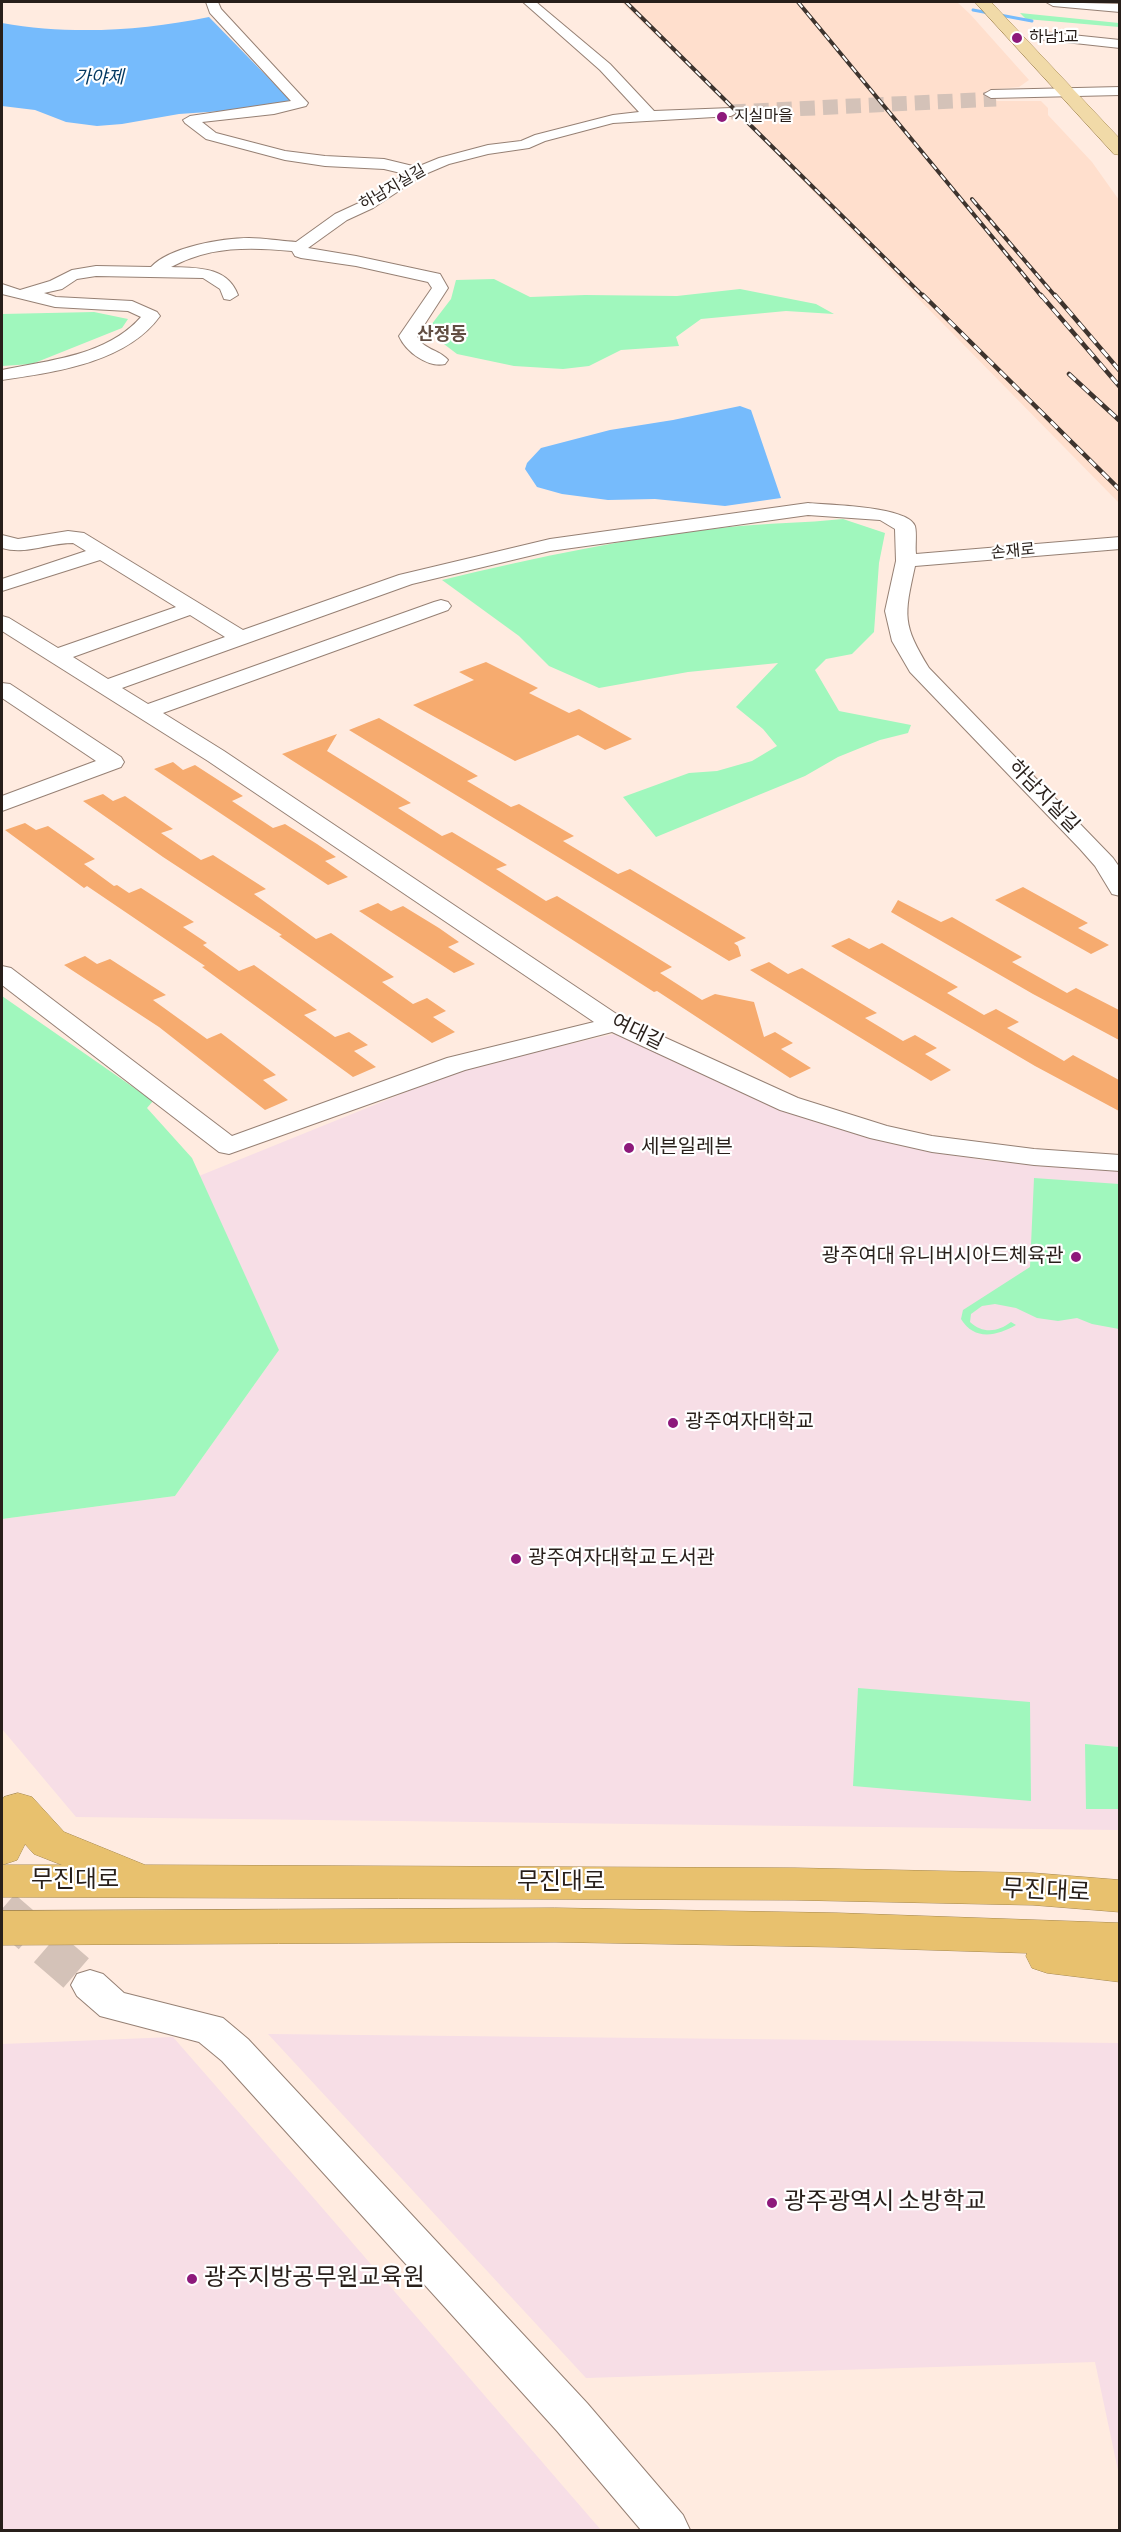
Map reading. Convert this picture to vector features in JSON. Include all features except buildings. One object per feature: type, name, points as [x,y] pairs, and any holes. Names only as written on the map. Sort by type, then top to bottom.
[{"type":"highway","points":[[2,1849],[15,1825],[18,1808],[49,1842],[145,1882]]},
{"type":"highway","name":"무진대로","points":[[2,1881],[795,1884],[1033,1889],[1119,1896]]},
{"type":"highway","points":[[1033,1889],[1119,1886]]},
{"type":"highway","name":"무진대로","points":[[2,1928],[555,1925],[837,1930],[1119,1940]]},
{"type":"highway","points":[[837,1930],[1119,1965]]},
{"type":"main road","points":[[987,5],[1119,150]]},
{"type":"street","points":[[212,2],[215,10],[301,103],[287,108],[226,113],[190,120],[201,130],[211,136],[285,155],[325,161],[384,164],[418,172]]},
{"type":"street","points":[[529,2],[605,67],[650,115]]},
{"type":"street","points":[[1053,2],[1102,4],[1119,8]]},
{"type":"street","points":[[1043,36],[1119,44]]},
{"type":"street","points":[[994,97],[1119,91]]},
{"type":"street","name":"하남지실길","points":[[299,247],[341,217],[367,205],[418,172],[444,161],[489,150],[524,145],[600,121],[729,110]]},
{"type":"street","points":[[154,272],[166,262],[177,258],[239,243],[299,247],[301,253],[356,261],[434,278],[440,288],[408,336],[410,342],[419,351],[439,360]]},
{"type":"street","points":[[2,289],[19,295],[27,294],[56,285],[72,275],[96,271],[207,273],[227,287],[230,295]]},
{"type":"street","points":[[2,375],[97,354],[129,338],[145,326],[151,316],[132,306],[55,302],[27,294]]},
{"type":"street","name":"하남지실길","points":[[274,626],[406,579],[550,545],[808,509],[884,515],[905,526],[906,561],[895,611],[902,641],[921,672],[1088,844],[1105,863],[1119,889]]},
{"type":"street","points":[[2,541],[10,546],[21,546],[53,537],[77,537],[241,638]]},
{"type":"street","name":"손재로","points":[[906,561],[1119,543]]},
{"type":"street","points":[[2,585],[103,552]]},
{"type":"street","points":[[145,712],[441,606]]},
{"type":"street","points":[[56,656],[194,607]]},
{"type":"street","name":"여대길","points":[[2,622],[216,756],[615,1024],[789,1104],[880,1132],[932,1144],[1034,1157],[1119,1162]]},
{"type":"street","points":[[105,687],[274,626],[335,662]]},
{"type":"street","points":[[2,689],[113,762],[2,804]]},
{"type":"street","points":[[2,973],[229,1146],[456,1064],[615,1024]]},
{"type":"street","points":[[90,1985],[113,2005],[210,2029],[235,2050],[564,2408],[668,2530]]},
{"type":"shaded area","points":[[621,2],[957,2],[970,14],[1029,80],[1019,87],[986,90],[997,101],[1041,101],[1048,108],[1048,115],[1092,162],[1119,200],[1119,503],[739,116]]},
{"type":"shaded area","name":"광주여자대학교","points":[[614,1034],[780,1109],[877,1137],[981,1160],[1119,1171],[1119,1830],[76,1817],[2,1729],[2,1519],[175,1496],[279,1350],[199,1176],[468,1067]]},
{"type":"shaded area","name":"광주광역시 소방학교","points":[[268,2034],[1119,2043],[1119,2475],[1095,2362],[586,2378]]},
{"type":"shaded area","name":"광주지방공무원교육원","points":[[173,2037],[601,2530],[2,2530],[2,2044]]},
{"type":"green space","points":[[1020,13],[1119,23],[1119,27],[1026,19]]},
{"type":"green space","points":[[494,279],[530,297],[677,296],[740,289],[816,304],[834,314],[786,311],[701,319],[676,337],[679,346],[621,350],[589,366],[563,369],[514,366],[457,354],[428,329],[451,299],[456,280]]},
{"type":"green space","points":[[94,312],[128,319],[122,328],[32,364],[2,366],[2,314]]},
{"type":"green space","points":[[843,519],[885,533],[879,563],[874,632],[852,654],[826,659],[815,670],[839,711],[911,725],[908,733],[880,740],[838,757],[805,776],[656,837],[623,797],[689,773],[717,771],[752,761],[777,746],[763,729],[736,707],[778,663],[688,672],[599,688],[549,666],[519,636],[442,580],[549,556],[657,536],[743,526]]},
{"type":"green space","points":[[2,996],[153,1101],[147,1108],[192,1158],[279,1350],[175,1496],[2,1519]]},
{"type":"green space","name":"광주여대 유니버시아드체육관","points":[[1034,1178],[1119,1184],[1119,1329],[1092,1324],[1077,1318],[1058,1321],[1037,1318],[1016,1308],[995,1304],[982,1306],[971,1314],[970,1322],[985,1330],[996,1330],[1011,1322],[1016,1325],[1001,1332],[986,1334],[972,1331],[961,1319],[963,1310],[1030,1267]]},
{"type":"green space","points":[[858,1688],[1030,1702],[1031,1801],[853,1786]]},
{"type":"green space","points":[[1085,1744],[1119,1747],[1119,1809],[1086,1809]]},
{"type":"water","name":"가야제","points":[[209,17],[291,101],[251,109],[179,114],[97,126],[66,122],[35,110],[2,106],[2,23],[53,29],[106,30],[158,26]]},
{"type":"water","points":[[740,406],[751,410],[781,498],[725,506],[655,499],[608,500],[562,494],[537,487],[525,469],[527,463],[541,448],[610,430]]},
{"type":"waterway","points":[[973,10],[1032,21]]},
{"type":"tunnel","points":[[731,112],[996,99]]},
{"type":"tunnel","points":[[2,1909],[90,1985]]},
{"type":"railway","points":[[626,2],[924,297]]},
{"type":"railway","points":[[798,2],[1042,297]]},
{"type":"railway","points":[[972,199],[1056,297]]},
{"type":"railway","points":[[923,295],[1120,490]]},
{"type":"railway","points":[[1041,295],[1120,387]]},
{"type":"railway","points":[[1055,295],[1120,371]]},
{"type":"railway","points":[[1069,374],[1120,421]]},
{"type":"place","name":"하남1교","points":[[1017,38]]},
{"type":"place","name":"지실마을","points":[[722,117]]},
{"type":"place","name":"세븐일레븐","points":[[629,1148]]},
{"type":"place","name":"광주여대 유니버시아드체육관","points":[[1076,1257]]},
{"type":"place","name":"광주여자대학교","points":[[673,1423]]},
{"type":"place","name":"광주여자대학교 도서관","points":[[516,1559]]},
{"type":"place","name":"광주광역시 소방학교","points":[[772,2203]]},
{"type":"place","name":"광주지방공무원교육원","points":[[192,2279]]},
{"type":"district","name":"산정동","points":[[442,335]]}]
